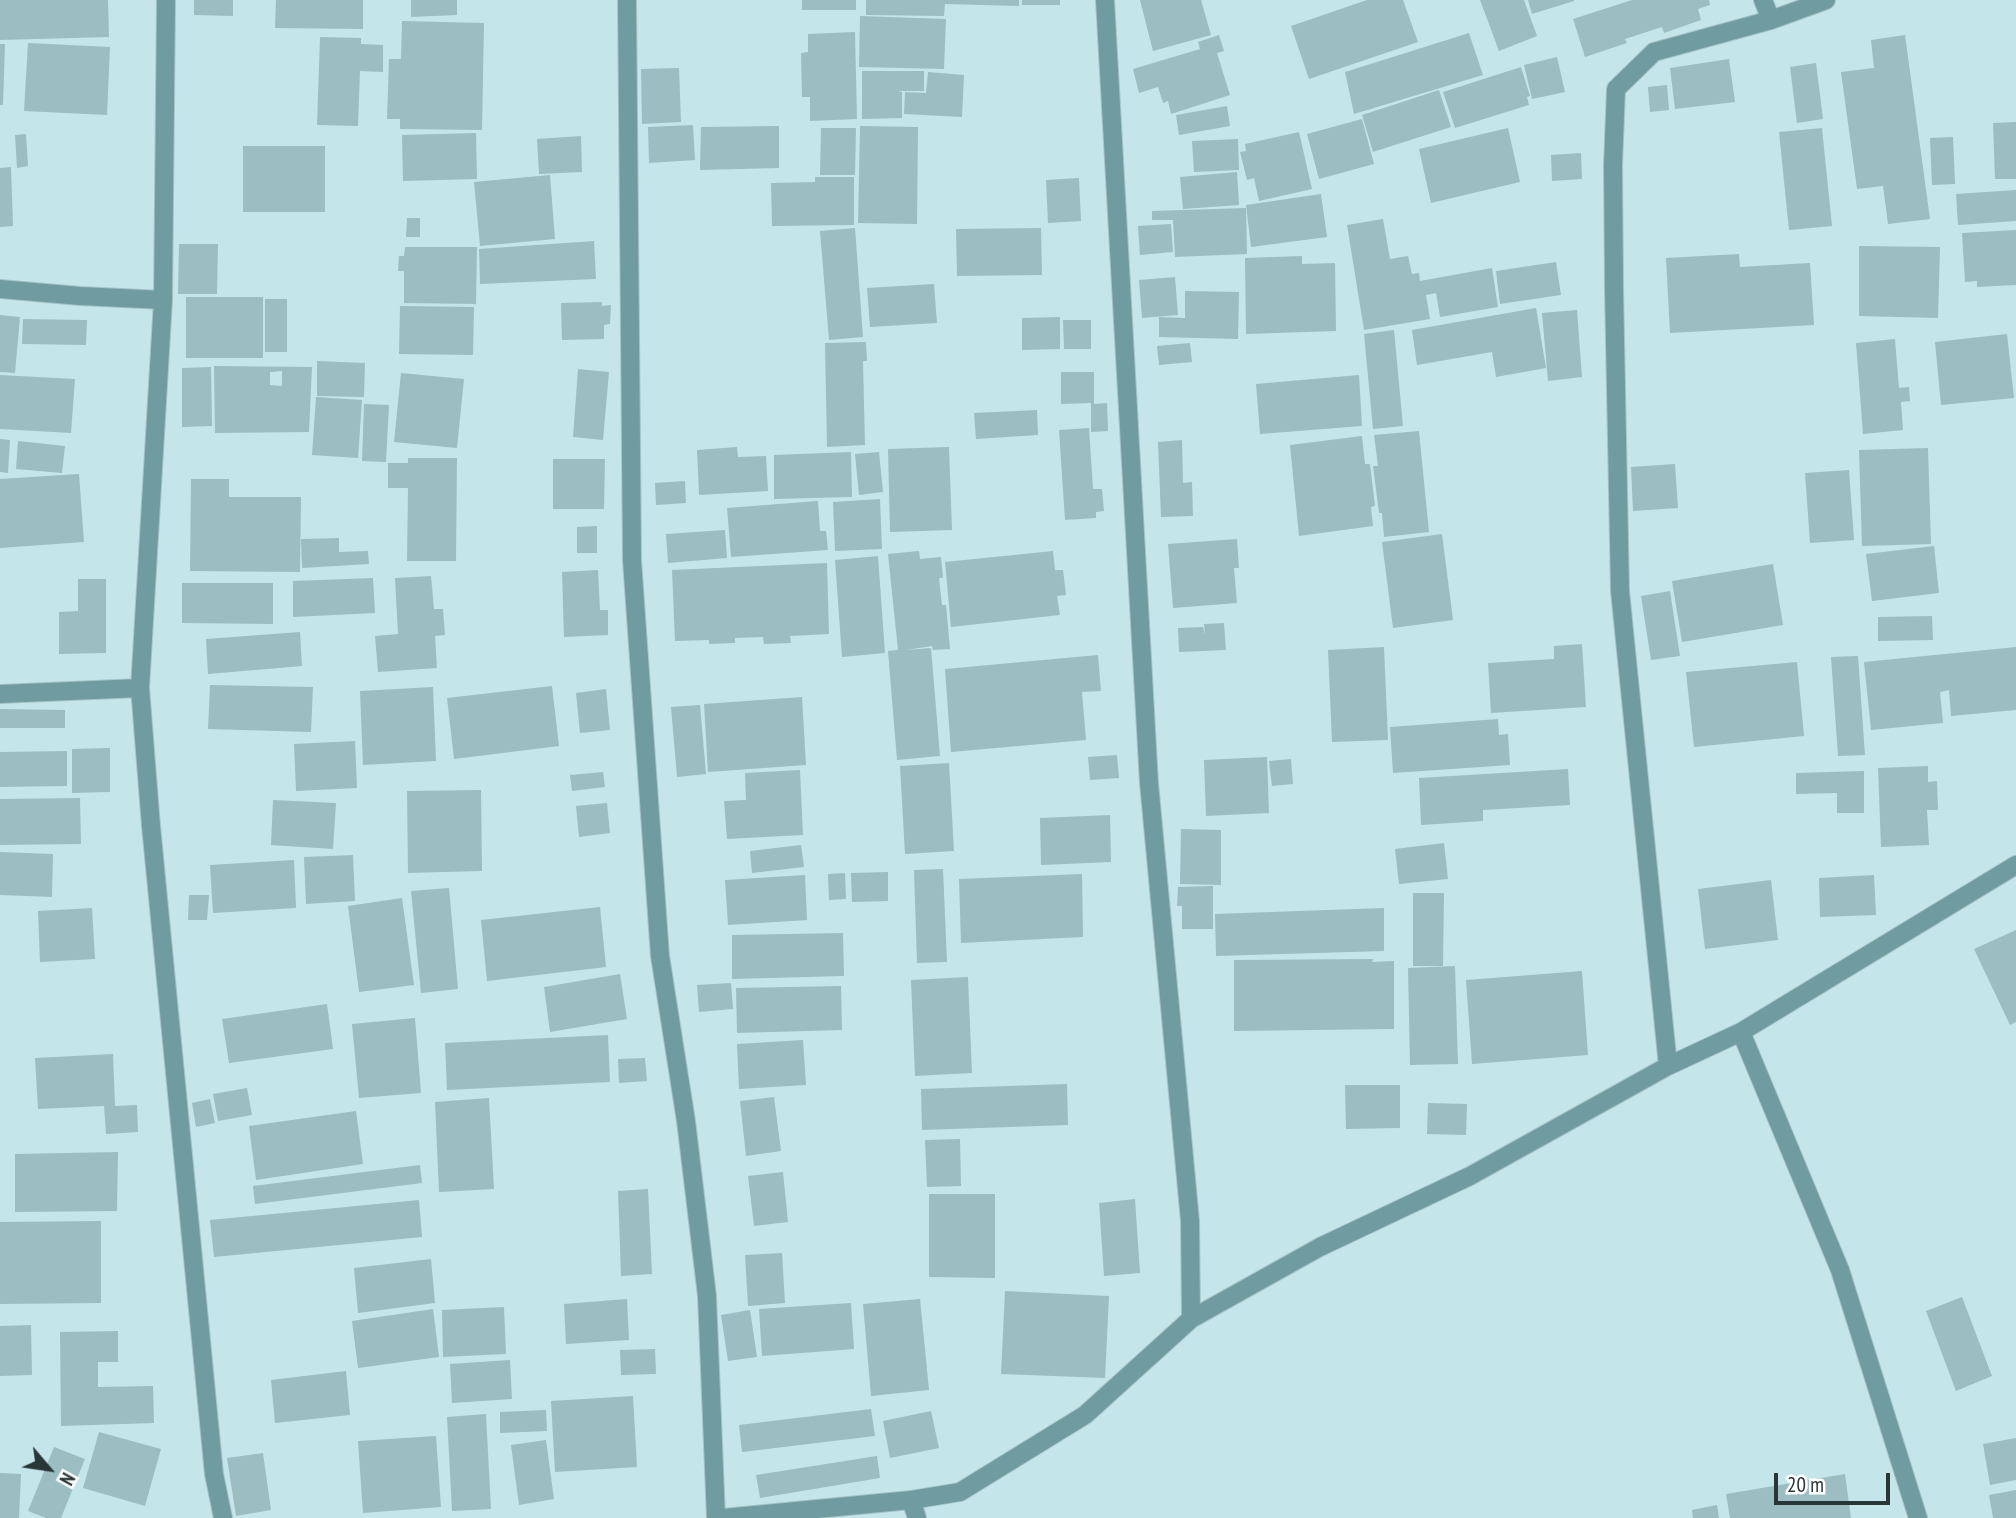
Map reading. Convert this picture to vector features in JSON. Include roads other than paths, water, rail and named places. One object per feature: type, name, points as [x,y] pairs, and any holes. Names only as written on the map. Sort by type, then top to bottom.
[{"type":"street","points":[[166,0],[163,300],[140,688],[185,1185],[214,1474],[223,1518]]},
{"type":"street","points":[[627,0],[632,560],[660,956],[686,1121],[707,1296],[716,1518]]},
{"type":"street","points":[[1105,0],[1149,783],[1190,1221],[1191,1319]]},
{"type":"street","points":[[1763,0],[1771,19]]},
{"type":"street","points":[[1668,1066],[1620,592],[1613,165],[1616,89],[1654,52],[1771,19],[1826,0]]},
{"type":"street","points":[[0,289],[163,300]]},
{"type":"street","points":[[0,694],[140,688]]},
{"type":"street","points":[[723,1518],[911,1500],[960,1492],[1085,1415],[1191,1319],[1320,1247],[1470,1176],[1668,1066],[1741,1032],[2016,865]]},
{"type":"street","points":[[1741,1032],[1840,1270],[1918,1518]]},
{"type":"street","points":[[911,1500],[917,1518]]}]
